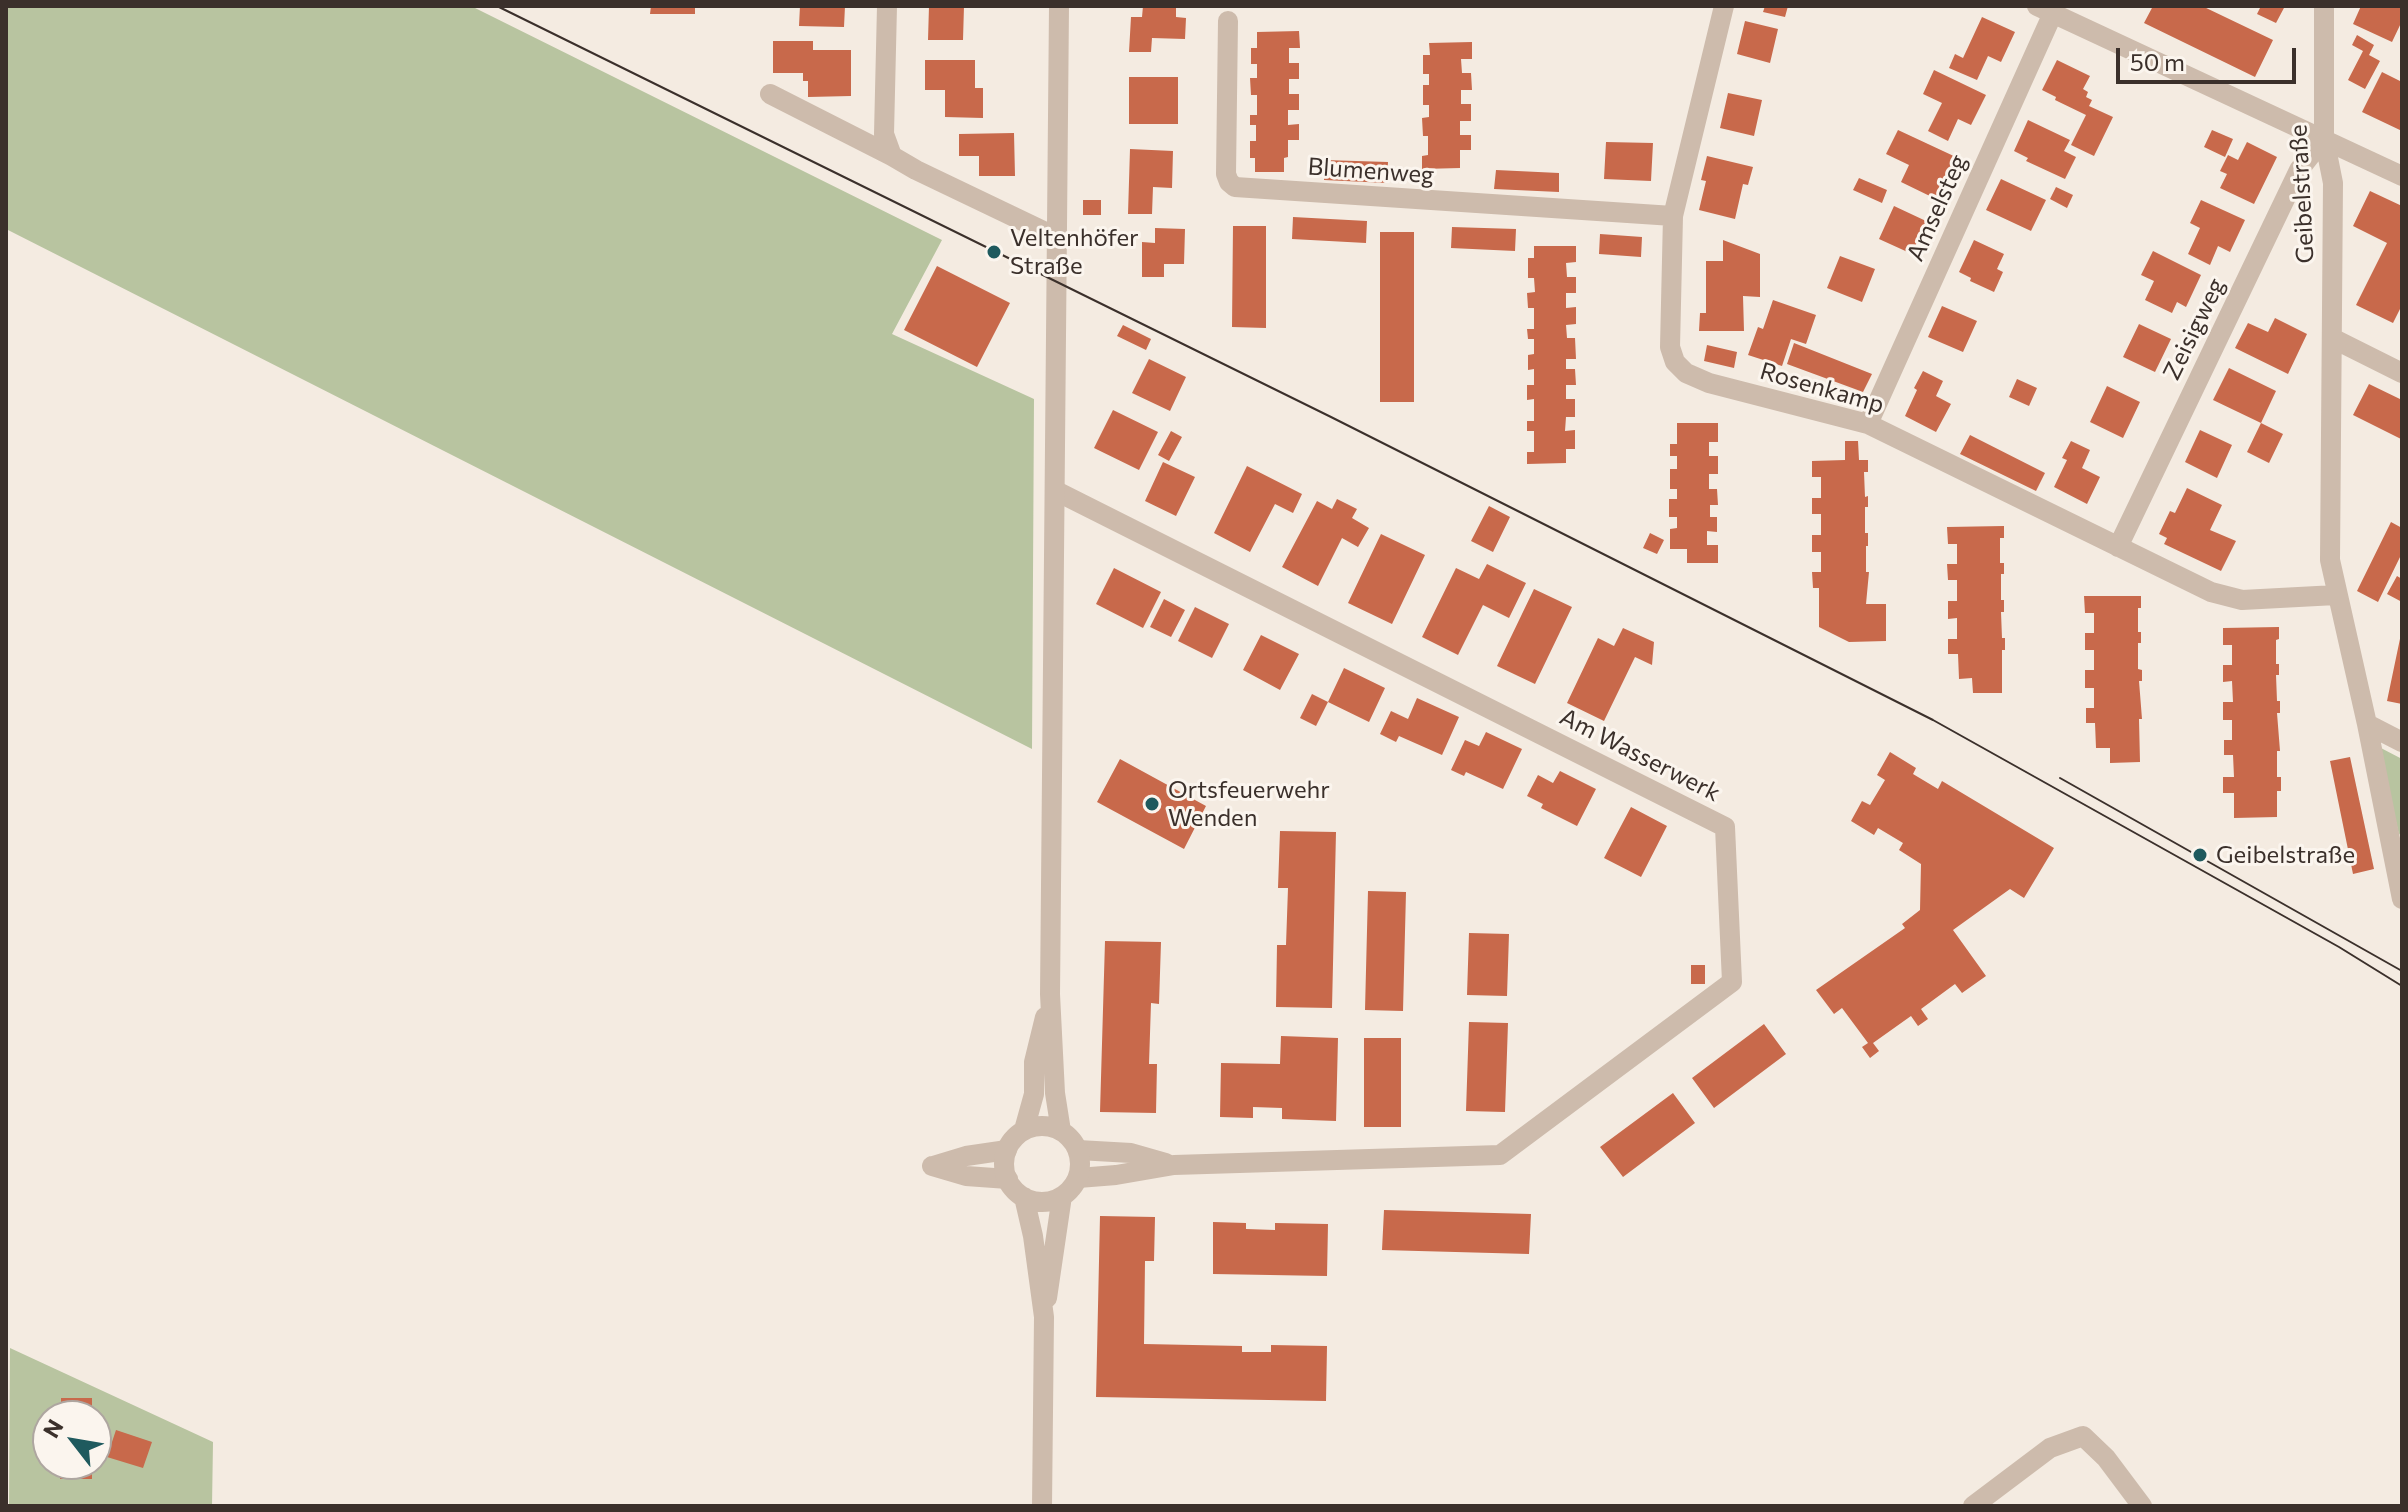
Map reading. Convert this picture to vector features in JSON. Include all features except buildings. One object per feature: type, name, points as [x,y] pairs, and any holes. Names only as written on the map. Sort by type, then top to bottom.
[{"type":"street","points":[[887,6],[884,134],[892,156]]},
{"type":"street","points":[[1059,6],[1050,994],[1055,1093],[1061,1131]]},
{"type":"street","name":"Rosenkamp","points":[[1724,6],[1673,216],[1670,347],[1675,362],[1686,373],[1709,383],[1868,424],[2227,598],[2242,600],[2336,595]]},
{"type":"street","name":"Geibelstraße","points":[[2324,6],[2324,138],[2333,183],[2330,560],[2402,899]]},
{"type":"street","points":[[2045,10],[2402,176]]},
{"type":"street","name":"Amselsteg","points":[[1868,424],[2045,10]]},
{"type":"street","name":"Blumenweg","points":[[1228,21],[1226,174],[1235,187],[1673,216]]},
{"type":"street","points":[[770,94],[1058,238]]},
{"type":"street","name":"Zeisigweg","points":[[2118,547],[2299,170],[2324,138]]},
{"type":"street","points":[[2332,338],[2402,373]]},
{"type":"street","name":"Am Wasserwerk","points":[[1056,491],[1725,827],[1732,982],[1500,1155],[1174,1165]]},
{"type":"street","points":[[2367,724],[2402,742]]},
{"type":"street","points":[[1024,1130],[1034,1094],[1034,1062],[1050,994]]},
{"type":"street","points":[[1036,1126],[1049,1126],[1061,1131],[1078,1150],[1078,1178],[1062,1196],[1050,1201],[1024,1197],[1014,1189],[1005,1169],[1007,1150],[1013,1139],[1024,1130],[1036,1126]]},
{"type":"street","points":[[1007,1150],[966,1156],[932,1166],[966,1176],[1008,1179]]},
{"type":"street","points":[[1078,1150],[1131,1153],[1174,1165]]},
{"type":"street","points":[[1078,1178],[1174,1165]]},
{"type":"street","points":[[1042,1506],[1044,1317],[1062,1196]]},
{"type":"street","points":[[1024,1197],[1033,1236],[1044,1317]]},
{"type":"street","points":[[1973,1506],[2050,1448],[2083,1436],[2106,1458],[2142,1506]]},
{"type":"green space","points":[[6,6],[471,6],[942,240],[892,334],[1034,399],[1032,749],[6,229]]},
{"type":"green space","points":[[2379,747],[2402,759],[2402,830],[2399,835]]},
{"type":"green space","points":[[10,1348],[213,1442],[212,1506],[9,1506]]},
{"type":"tram line","points":[[497,6],[1331,417],[1933,720],[2339,947],[2402,986]]},
{"type":"tram line","points":[[2060,778],[2402,971]]},
{"type":"place","name":"Veltenhöfer Straße","points":[[994,252]]},
{"type":"place","name":"Ortsfeuerwehr Wenden","points":[[1152,804]]},
{"type":"place","name":"Geibelstraße","points":[[2200,855]]}]
